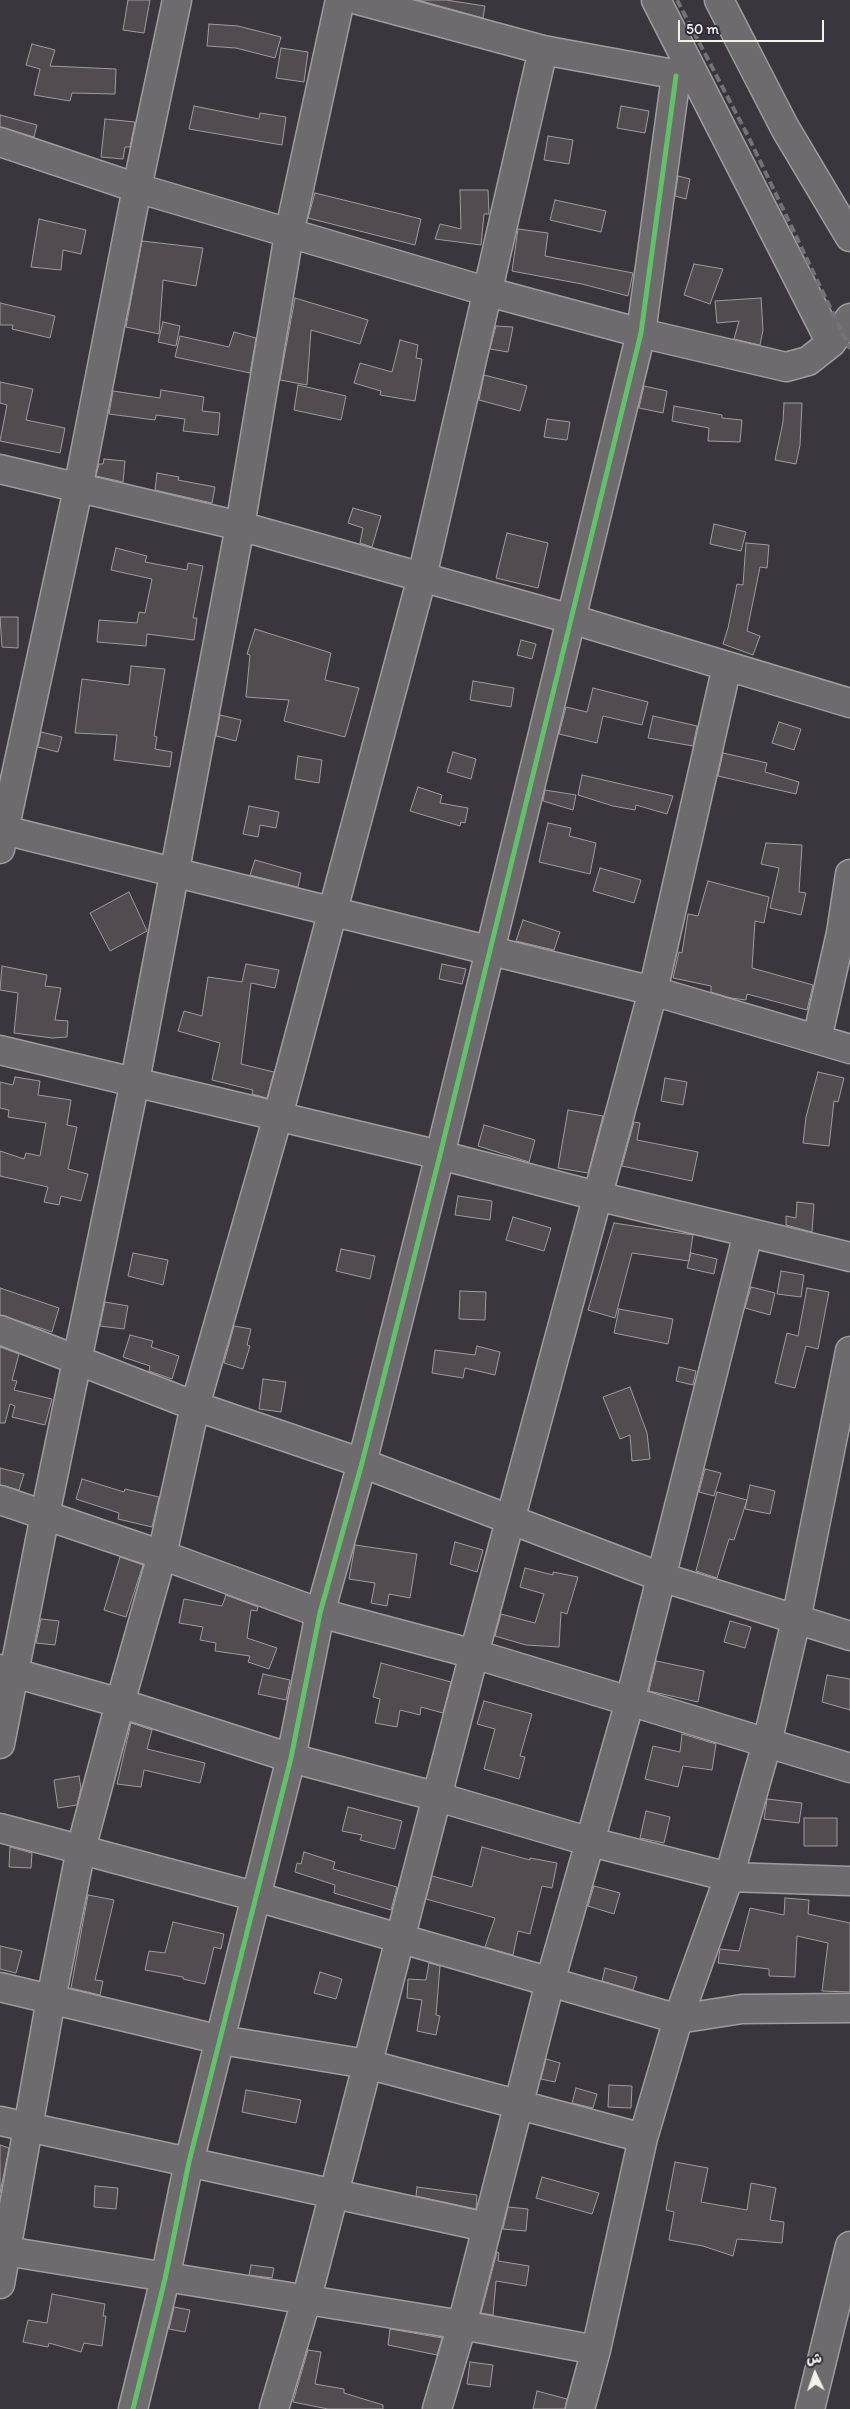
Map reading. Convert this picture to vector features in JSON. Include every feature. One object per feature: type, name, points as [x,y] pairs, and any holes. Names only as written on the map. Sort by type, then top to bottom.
[{"type":"street","points":[[177,0],[137,188],[78,489],[1,836],[175,871],[491,949],[653,991],[850,1049]]},
{"type":"street","points":[[0,1744],[8,1671],[45,1515],[135,1081],[240,526],[289,234],[340,0]]},
{"type":"street","points":[[358,0],[543,50],[686,77]]},
{"type":"street","points":[[656,0],[686,77],[831,343]]},
{"type":"street","points":[[719,0],[785,128],[850,237]]},
{"type":"street","points":[[0,2284],[3,2251],[81,1850],[162,1555],[195,1406],[278,1116],[422,578],[543,50]]},
{"type":"street","points":[[133,2409],[165,2279],[189,2162],[221,2040],[254,1896],[291,1758],[320,1613],[362,1463],[440,1155],[640,334],[686,77]]},
{"type":"street","points":[[0,142],[137,188],[489,292],[640,334],[786,367],[808,361],[831,343],[850,318]]},
{"type":"street","points":[[0,469],[240,526],[571,619],[850,703]]},
{"type":"street","points":[[274,2409],[306,2301],[474,1654],[653,991],[728,666]]},
{"type":"street","points":[[818,1039],[841,933],[850,874]]},
{"type":"street","points":[[0,1050],[440,1155],[597,1196],[850,1257]]},
{"type":"street","points":[[437,2409],[462,2325],[550,1982],[592,1842],[630,1701],[748,1233]]},
{"type":"street","points":[[0,1330],[195,1406],[362,1463],[661,1578],[850,1636]]},
{"type":"street","points":[[580,2409],[596,2350],[643,2138],[678,2019],[729,1877],[766,1743],[796,1620],[850,1351]]},
{"type":"street","points":[[0,1500],[162,1555],[320,1613],[474,1654],[850,1768]]},
{"type":"street","points":[[8,1671],[120,1703],[291,1758],[592,1842],[729,1877],[850,1881]]},
{"type":"street","points":[[0,1828],[254,1896],[678,2019],[742,2009],[850,2008]]},
{"type":"street","points":[[0,1987],[221,2040],[367,2064],[643,2138]]},
{"type":"street","points":[[0,2121],[333,2192],[486,2227]]},
{"type":"street","points":[[810,2409],[850,2246]]},
{"type":"street","points":[[3,2251],[165,2279],[462,2325],[596,2350]]},
{"type":"building","points":[[128,0],[150,0],[144,33],[123,30]]},
{"type":"building","points":[[418,0],[446,0],[485,6],[483,18]]},
{"type":"building","points":[[209,24],[238,26],[281,37],[275,58],[236,48],[207,46]]},
{"type":"building","points":[[32,44],[55,50],[50,66],[116,69],[115,94],[72,93],[70,101],[34,95],[40,69],[26,65]]},
{"type":"building","points":[[281,48],[308,52],[304,82],[276,78]]},
{"type":"building","points":[[194,106],[259,119],[260,113],[286,117],[282,145],[189,129]]},
{"type":"building","points":[[621,106],[649,111],[645,133],[617,128]]},
{"type":"building","points":[[0,115],[37,125],[34,137],[0,127]]},
{"type":"building","points":[[105,119],[135,122],[130,147],[125,147],[123,159],[101,157]]},
{"type":"building","points":[[548,136],[573,140],[569,164],[544,160]]},
{"type":"building","points":[[678,176],[690,179],[686,199],[675,196]]},
{"type":"building","points":[[460,190],[488,190],[489,214],[484,214],[481,245],[435,239],[440,224],[461,229]]},
{"type":"building","points":[[315,193],[421,219],[415,245],[308,218]]},
{"type":"building","points":[[555,200],[606,211],[601,232],[550,220]]},
{"type":"building","points":[[39,219],[86,230],[81,254],[63,250],[61,270],[31,267]]},
{"type":"building","points":[[518,229],[548,233],[545,256],[633,273],[628,296],[582,284],[512,271]]},
{"type":"building","points":[[142,241],[203,248],[196,286],[163,280],[159,334],[126,327]]},
{"type":"building","points":[[694,264],[723,269],[710,304],[684,295]]},
{"type":"building","points":[[295,298],[368,320],[360,344],[311,330],[307,385],[280,380]]},
{"type":"building","points":[[761,298],[763,330],[760,345],[734,339],[739,321],[717,323],[715,301]]},
{"type":"building","points":[[0,303],[55,316],[50,338],[12,329],[13,325],[0,325]]},
{"type":"building","points":[[163,322],[180,326],[176,346],[158,342]]},
{"type":"building","points":[[496,326],[513,327],[508,352],[490,349]]},
{"type":"building","points":[[234,332],[256,338],[250,373],[175,357],[180,336],[229,347]]},
{"type":"building","points":[[400,340],[418,345],[416,358],[422,359],[415,401],[380,395],[381,391],[354,383],[360,363],[392,372]]},
{"type":"building","points":[[484,375],[527,386],[520,411],[479,400]]},
{"type":"building","points":[[0,382],[33,389],[26,420],[65,428],[60,453],[0,441],[7,405],[0,403]]},
{"type":"building","points":[[298,385],[346,396],[341,420],[294,410]]},
{"type":"building","points":[[644,386],[667,391],[663,413],[639,408]]},
{"type":"building","points":[[161,390],[204,397],[202,411],[220,413],[218,435],[183,431],[185,419],[156,415],[155,420],[109,414],[113,391],[160,398]]},
{"type":"building","points":[[784,403],[802,403],[800,445],[796,464],[775,460],[783,422]]},
{"type":"building","points":[[674,406],[722,415],[722,418],[742,420],[740,442],[708,441],[709,428],[672,421]]},
{"type":"building","points":[[547,419],[570,422],[567,440],[544,437]]},
{"type":"building","points":[[104,459],[125,461],[123,482],[96,476],[99,464],[103,464]]},
{"type":"building","points":[[157,473],[179,477],[178,480],[215,487],[212,503],[155,490]]},
{"type":"building","points":[[353,508],[381,516],[372,547],[360,543],[363,528],[348,523]]},
{"type":"building","points":[[714,524],[746,532],[741,551],[710,544]]},
{"type":"building","points":[[507,533],[548,543],[538,588],[496,578]]},
{"type":"building","points":[[746,543],[769,545],[767,568],[760,567],[747,631],[760,636],[753,655],[723,644],[737,584],[743,585]]},
{"type":"building","points":[[116,548],[147,556],[145,562],[187,570],[188,563],[203,566],[193,618],[197,618],[194,640],[147,634],[146,646],[97,642],[99,620],[137,623],[139,612],[145,613],[152,579],[111,570]]},
{"type":"building","points":[[0,617],[18,617],[18,648],[2,647]]},
{"type":"building","points":[[255,629],[331,653],[325,680],[359,688],[345,737],[284,721],[289,700],[246,697],[250,655],[247,654]]},
{"type":"building","points":[[521,640],[536,644],[532,659],[517,655]]},
{"type":"building","points":[[131,666],[165,669],[154,736],[157,737],[155,749],[172,752],[170,767],[114,760],[117,735],[75,733],[82,679],[129,685]]},
{"type":"building","points":[[473,681],[514,688],[511,707],[470,700]]},
{"type":"building","points":[[593,688],[648,702],[642,725],[603,716],[597,743],[559,734],[566,707],[587,712]]},
{"type":"building","points":[[220,715],[241,720],[236,741],[216,736]]},
{"type":"building","points":[[653,716],[697,726],[693,746],[648,738]]},
{"type":"building","points":[[779,722],[801,729],[794,750],[772,743]]},
{"type":"building","points":[[41,732],[62,737],[58,752],[38,747]]},
{"type":"building","points":[[453,752],[476,759],[471,779],[447,772]]},
{"type":"building","points":[[723,753],[767,763],[765,772],[799,782],[796,794],[718,776]]},
{"type":"building","points":[[298,756],[322,760],[319,783],[295,779]]},
{"type":"building","points":[[582,775],[673,796],[667,814],[636,805],[635,810],[613,806],[578,795]]},
{"type":"building","points":[[418,787],[442,795],[440,803],[468,808],[465,823],[461,822],[460,826],[410,811]]},
{"type":"building","points":[[545,790],[576,795],[573,810],[543,801]]},
{"type":"building","points":[[249,806],[279,812],[276,828],[260,825],[258,837],[243,834]]},
{"type":"building","points":[[548,823],[571,828],[569,836],[596,843],[590,874],[539,862]]},
{"type":"building","points":[[766,843],[802,845],[799,892],[806,893],[801,915],[770,908],[779,868],[761,864]]},
{"type":"building","points":[[255,860],[301,873],[298,887],[250,875]]},
{"type":"building","points":[[600,868],[641,880],[634,903],[593,891]]},
{"type":"building","points":[[708,881],[769,897],[764,923],[755,921],[752,968],[813,985],[807,1010],[747,994],[746,1000],[731,998],[711,992],[711,986],[673,978],[679,952],[682,953],[688,914],[698,916]]},
{"type":"building","points":[[129,892],[147,931],[110,951],[90,913]]},
{"type":"building","points":[[523,920],[560,932],[554,950],[516,941]]},
{"type":"building","points":[[246,964],[279,970],[275,988],[251,983],[241,1064],[274,1072],[267,1098],[252,1094],[253,1090],[212,1080],[220,1043],[178,1031],[184,1011],[202,1016],[208,977],[242,982]]},
{"type":"building","points":[[442,964],[466,969],[462,984],[439,979]]},
{"type":"building","points":[[2,966],[47,975],[45,986],[61,988],[55,1020],[68,1021],[67,1037],[52,1038],[14,1033],[18,993],[0,990]]},
{"type":"building","points":[[818,1072],[844,1078],[838,1102],[834,1101],[829,1146],[803,1143],[806,1117]]},
{"type":"building","points":[[15,1077],[40,1081],[38,1095],[71,1100],[67,1125],[77,1127],[68,1169],[88,1174],[81,1201],[61,1196],[59,1205],[44,1202],[48,1187],[0,1176],[0,1151],[24,1159],[26,1153],[40,1156],[46,1123],[8,1117],[9,1110],[0,1108],[0,1082],[13,1085]]},
{"type":"building","points":[[665,1078],[687,1082],[683,1105],[661,1101]]},
{"type":"building","points":[[568,1110],[603,1116],[588,1173],[558,1168]]},
{"type":"building","points":[[634,1122],[640,1123],[637,1140],[698,1152],[692,1181],[622,1166]]},
{"type":"building","points":[[484,1125],[535,1140],[529,1162],[478,1146]]},
{"type":"building","points":[[458,1196],[492,1201],[490,1220],[455,1215]]},
{"type":"building","points":[[797,1202],[814,1204],[812,1232],[786,1225],[786,1216],[796,1218]]},
{"type":"building","points":[[513,1217],[551,1228],[544,1251],[506,1240]]},
{"type":"building","points":[[614,1223],[693,1235],[689,1261],[632,1253],[615,1318],[588,1310]]},
{"type":"building","points":[[341,1249],[375,1256],[370,1279],[336,1271]]},
{"type":"building","points":[[133,1253],[168,1260],[163,1285],[128,1276]]},
{"type":"building","points":[[691,1253],[717,1259],[714,1274],[687,1268]]},
{"type":"building","points":[[781,1271],[804,1275],[801,1297],[777,1294]]},
{"type":"building","points":[[751,1287],[775,1293],[770,1315],[745,1308]]},
{"type":"building","points":[[0,1288],[59,1308],[52,1332],[0,1315]]},
{"type":"building","points":[[807,1288],[829,1292],[818,1349],[806,1346],[795,1388],[775,1383],[787,1333],[798,1336]]},
{"type":"building","points":[[460,1291],[486,1292],[485,1320],[459,1319]]},
{"type":"building","points":[[105,1302],[128,1306],[124,1329],[100,1326]]},
{"type":"building","points":[[619,1309],[673,1319],[668,1344],[614,1333]]},
{"type":"building","points":[[234,1326],[251,1329],[247,1345],[250,1346],[243,1369],[224,1363]]},
{"type":"building","points":[[130,1335],[153,1341],[151,1347],[179,1356],[172,1379],[149,1371],[150,1366],[123,1357]]},
{"type":"building","points":[[477,1346],[500,1352],[495,1375],[465,1368],[463,1378],[432,1373],[435,1350],[475,1355]]},
{"type":"building","points":[[0,1347],[19,1354],[12,1380],[17,1381],[14,1390],[52,1399],[45,1425],[12,1417],[15,1406],[10,1404],[5,1423],[0,1423]]},
{"type":"building","points":[[679,1367],[696,1371],[693,1385],[676,1381]]},
{"type":"building","points":[[263,1379],[286,1382],[281,1412],[259,1409]]},
{"type":"building","points":[[630,1387],[647,1433],[650,1459],[632,1461],[630,1435],[620,1439],[603,1397]]},
{"type":"building","points":[[0,1468],[24,1474],[19,1490],[0,1485]]},
{"type":"building","points":[[705,1469],[721,1473],[714,1496],[699,1492]]},
{"type":"building","points":[[82,1479],[124,1492],[125,1489],[159,1497],[152,1527],[118,1519],[119,1513],[76,1499]]},
{"type":"building","points":[[750,1485],[775,1491],[770,1514],[745,1509]]},
{"type":"building","points":[[717,1492],[747,1500],[734,1540],[729,1539],[717,1578],[696,1571]]},
{"type":"building","points":[[455,1542],[483,1550],[477,1572],[450,1564]]},
{"type":"building","points":[[355,1545],[417,1554],[410,1598],[389,1594],[387,1606],[371,1603],[375,1583],[349,1579]]},
{"type":"building","points":[[120,1557],[143,1565],[126,1617],[104,1610]]},
{"type":"building","points":[[525,1568],[553,1575],[553,1572],[578,1577],[567,1614],[561,1612],[559,1647],[526,1645],[495,1636],[501,1614],[535,1623],[544,1594],[520,1587]]},
{"type":"building","points":[[226,1595],[258,1607],[257,1611],[251,1610],[247,1638],[277,1648],[269,1669],[248,1662],[250,1656],[215,1651],[216,1643],[200,1640],[203,1627],[179,1623],[184,1599],[222,1606]]},
{"type":"building","points":[[41,1619],[59,1621],[55,1645],[36,1643]]},
{"type":"building","points":[[730,1621],[751,1627],[745,1648],[724,1642]]},
{"type":"building","points":[[656,1661],[704,1671],[698,1702],[649,1691]]},
{"type":"building","points":[[381,1663],[451,1682],[443,1713],[421,1707],[420,1715],[400,1710],[397,1727],[375,1723],[380,1699],[373,1697]]},
{"type":"building","points":[[263,1674],[290,1680],[286,1700],[258,1694]]},
{"type":"building","points":[[827,1675],[850,1679],[850,1710],[822,1702]]},
{"type":"building","points":[[484,1701],[532,1714],[520,1756],[525,1757],[519,1779],[484,1769],[495,1729],[477,1724]]},
{"type":"building","points":[[131,1723],[152,1730],[147,1749],[205,1763],[200,1783],[144,1770],[141,1787],[117,1784]]},
{"type":"building","points":[[682,1734],[716,1744],[712,1770],[683,1766],[678,1787],[645,1779],[653,1746],[680,1752]]},
{"type":"building","points":[[79,1776],[81,1788],[77,1805],[58,1808],[54,1780]]},
{"type":"building","points":[[767,1799],[802,1803],[799,1823],[764,1819]]},
{"type":"building","points":[[348,1807],[402,1821],[395,1849],[360,1840],[362,1835],[342,1831]]},
{"type":"building","points":[[646,1811],[670,1817],[664,1843],[640,1838]]},
{"type":"building","points":[[804,1818],[837,1818],[837,1846],[804,1846]]},
{"type":"building","points":[[10,1847],[32,1853],[31,1868],[9,1867]]},
{"type":"building","points":[[482,1847],[530,1860],[530,1858],[557,1863],[552,1888],[542,1886],[530,1934],[518,1931],[513,1955],[485,1947],[495,1918],[426,1899],[432,1876],[472,1887]]},
{"type":"building","points":[[304,1852],[335,1862],[333,1869],[397,1887],[391,1910],[334,1893],[335,1885],[295,1872],[297,1863],[301,1864]]},
{"type":"building","points":[[594,1886],[620,1893],[614,1914],[588,1906]]},
{"type":"building","points":[[88,1895],[114,1900],[95,1980],[103,1981],[100,1995],[71,1988]]},
{"type":"building","points":[[785,1898],[809,1900],[808,1914],[850,1923],[850,1992],[822,1991],[828,1943],[797,1936],[795,1977],[769,1976],[769,1969],[718,1963],[720,1949],[739,1951],[750,1908],[784,1915]]},
{"type":"building","points":[[173,1922],[224,1934],[221,1949],[214,1947],[205,1984],[183,1979],[183,1977],[145,1970],[149,1951],[165,1953]]},
{"type":"building","points":[[0,1946],[22,1951],[16,1973],[0,1969]]},
{"type":"building","points":[[429,1963],[440,1966],[436,2015],[440,2016],[436,2035],[417,2031],[422,2000],[407,1998],[408,1979],[426,1980]]},
{"type":"building","points":[[605,1968],[637,1977],[633,1990],[602,1981]]},
{"type":"building","points":[[320,1972],[342,1979],[336,1999],[314,1993]]},
{"type":"building","points":[[546,2059],[560,2063],[555,2082],[541,2079]]},
{"type":"building","points":[[609,2085],[632,2086],[631,2108],[608,2107]]},
{"type":"building","points":[[576,2088],[597,2094],[593,2108],[572,2103]]},
{"type":"building","points":[[246,2090],[301,2100],[296,2123],[242,2112]]},
{"type":"building","points":[[0,2145],[9,2148],[0,2193]]},
{"type":"building","points":[[675,2162],[708,2168],[701,2202],[747,2210],[751,2183],[776,2188],[770,2220],[784,2222],[782,2243],[737,2239],[733,2256],[703,2246],[669,2240],[674,2212],[666,2210]]},
{"type":"building","points":[[542,2177],[599,2193],[592,2214],[536,2198]]},
{"type":"building","points":[[95,2186],[118,2188],[116,2209],[94,2207]]},
{"type":"building","points":[[417,2187],[477,2195],[476,2209],[416,2196]]},
{"type":"building","points":[[508,2207],[528,2209],[526,2231],[503,2229]]},
{"type":"building","points":[[497,2252],[499,2253],[498,2261],[529,2266],[526,2286],[496,2281],[493,2315],[481,2313]]},
{"type":"building","points":[[251,2265],[274,2268],[272,2278],[249,2275]]},
{"type":"building","points":[[52,2294],[105,2304],[103,2316],[106,2316],[102,2346],[84,2343],[81,2352],[49,2343],[48,2347],[23,2342],[28,2320],[47,2323]]},
{"type":"building","points":[[174,2307],[190,2310],[185,2332],[169,2329]]},
{"type":"building","points":[[390,2329],[442,2338],[437,2355],[388,2345]]},
{"type":"building","points":[[308,2350],[321,2352],[315,2384],[344,2389],[344,2393],[383,2405],[383,2409],[328,2409],[293,2402]]},
{"type":"building","points":[[470,2362],[493,2365],[490,2387],[467,2384]]},
{"type":"building","points":[[537,2391],[567,2399],[565,2409],[533,2409]]},
{"type":"railway","points":[[677,0],[749,138],[850,349]]},
{"type":"cycle path","points":[[133,2409],[165,2279],[189,2162],[291,1758],[320,1613],[362,1463],[440,1155],[641,333],[676,76]]}]
